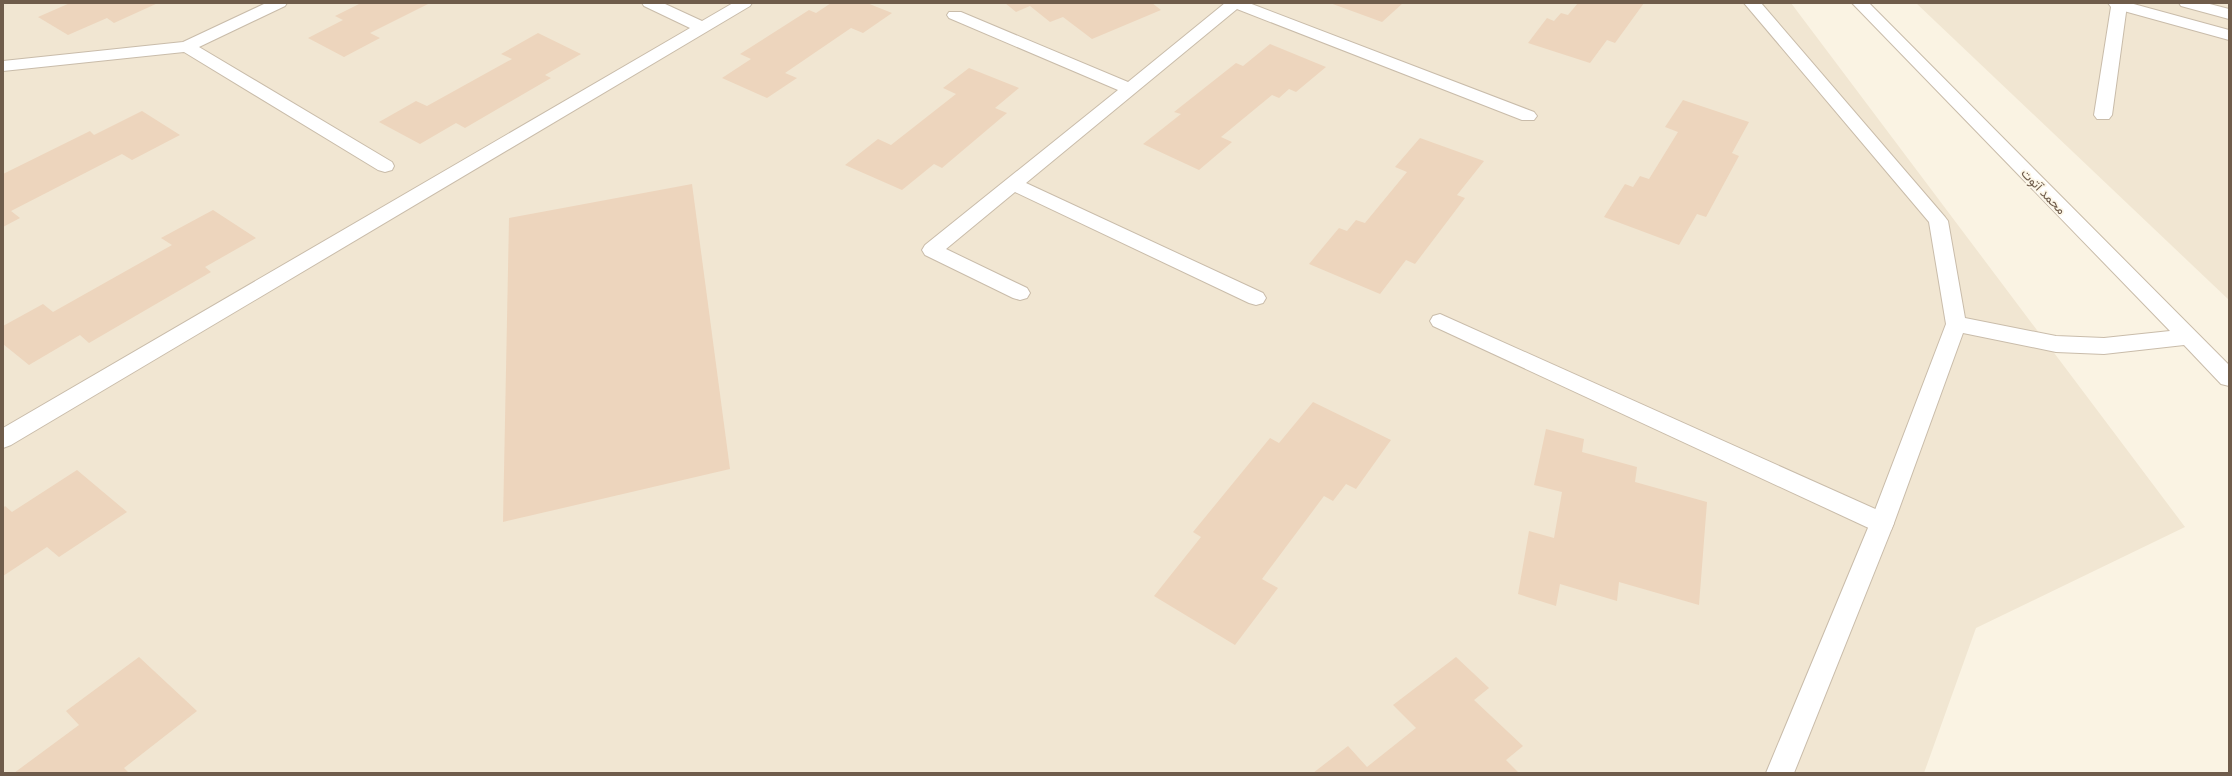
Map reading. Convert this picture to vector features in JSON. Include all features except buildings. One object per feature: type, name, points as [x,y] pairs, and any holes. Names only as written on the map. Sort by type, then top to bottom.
[{"type":"street","points":[[3,66],[187,46],[279,3]]},
{"type":"street","points":[[650,3],[701,27]]},
{"type":"street","points":[[3,439],[744,3]]},
{"type":"street","points":[[1752,3],[1938,221],[1956,324],[1882,524],[1780,773]]},
{"type":"street","name":"محمد آتوت","points":[[1860,3],[2229,378]]},
{"type":"street","points":[[2187,3],[2229,14]]},
{"type":"street","points":[[2103,115],[2117,4],[2229,35]]},
{"type":"street","points":[[1020,293],[932,250],[1130,89],[1229,5],[1528,116]]},
{"type":"street","points":[[955,16],[1130,89]]},
{"type":"street","points":[[187,46],[384,166]]},
{"type":"street","points":[[1013,184],[1256,298]]},
{"type":"street","points":[[1440,321],[1882,524]]},
{"type":"street","points":[[1956,324],[2056,344],[2104,346],[2188,337]]},
{"type":"shaded area","points":[[3,3],[1791,3],[2185,527],[1976,628],[1924,773],[3,773]]},
{"type":"shaded area","points":[[1916,3],[2229,3],[2229,300]]}]
